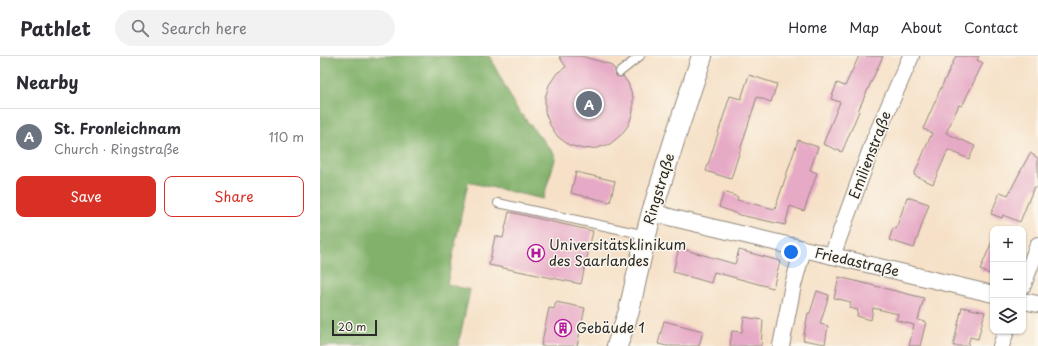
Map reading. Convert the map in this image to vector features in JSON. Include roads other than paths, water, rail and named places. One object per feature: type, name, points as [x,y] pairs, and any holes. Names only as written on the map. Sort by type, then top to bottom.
[{"type":"street","name":"Ringstraße","points":[[617,346],[629,312],[652,212],[702,56]]},
{"type":"street","name":"Emilienstraße","points":[[832,256],[875,138],[911,56]]},
{"type":"street","name":"Friedastraße","points":[[652,212],[990,293]]},
{"type":"street","points":[[1026,276],[1038,245]]},
{"type":"street","points":[[781,346],[793,286],[803,249]]},
{"type":"street","points":[[1026,302],[1038,304]]},
{"type":"street","name":"Ringstraße","points":[[623,346],[624,325]]},
{"type":"street","points":[[1001,346],[1005,334]]},
{"type":"lane","points":[[620,72],[640,56]]},
{"type":"lane","points":[[498,203],[646,235]]},
{"type":"place","name":"St. Fronleichnam","points":[[589,104]]},
{"type":"place","name":"Universitätsklinikum des Saarlandes","points":[[536,253]]},
{"type":"place","name":"Gebäude 1","points":[[563,328]]}]
